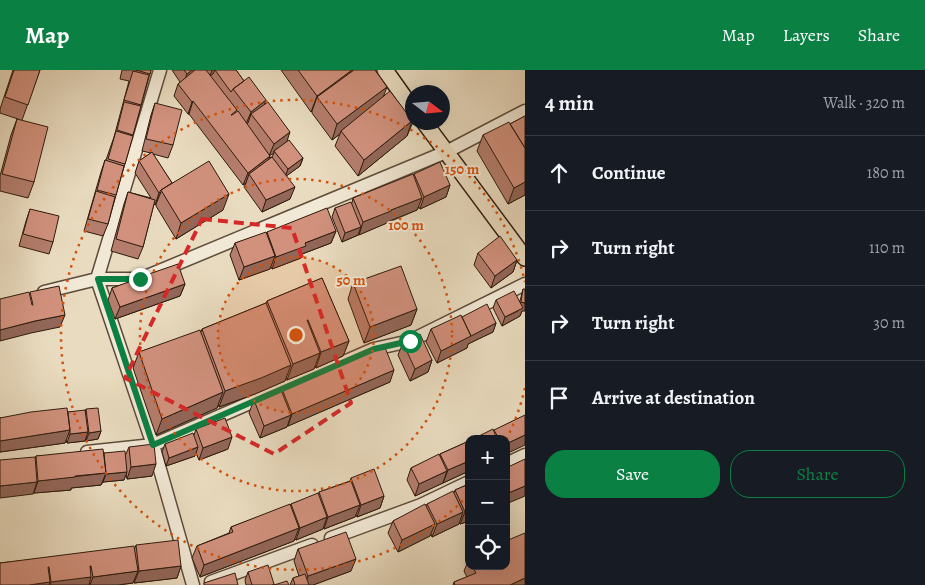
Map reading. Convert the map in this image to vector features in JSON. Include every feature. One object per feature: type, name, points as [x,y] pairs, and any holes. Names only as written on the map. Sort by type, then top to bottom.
[{"type":"main road","points":[[384,70],[405,98]]},
{"type":"main road","points":[[430,130],[525,258]]},
{"type":"street","points":[[160,70],[98,279],[153,445],[193,585]]},
{"type":"street","points":[[29,295],[98,279],[140,279],[446,152],[525,112]]},
{"type":"street","points":[[76,453],[153,445],[374,349],[410,341],[525,284]]},
{"type":"street","points":[[510,462],[525,455]]},
{"type":"street","points":[[201,585],[421,505],[465,484]]},
{"type":"highlighted area","points":[[202,219],[292,228],[351,403],[274,454],[125,378]]},
{"type":"building","points":[[14,70],[40,70],[28,105],[5,97]]},
{"type":"building","points":[[136,70],[151,70],[150,74]]},
{"type":"building","points":[[184,70],[192,70],[187,74]]},
{"type":"building","points":[[195,70],[206,70],[237,110],[231,115],[238,111],[270,156],[248,173],[178,84]]},
{"type":"building","points":[[215,70],[236,70],[244,81],[231,92]]},
{"type":"building","points":[[298,70],[352,70],[317,96]]},
{"type":"building","points":[[354,70],[375,70],[387,87],[337,124],[317,97]]},
{"type":"building","points":[[133,71],[149,75],[141,105],[124,100]]},
{"type":"building","points":[[249,77],[266,100],[251,112],[233,89]]},
{"type":"building","points":[[390,91],[405,111],[405,127],[364,160],[341,131]]},
{"type":"building","points":[[124,102],[141,106],[133,135],[117,130]]},
{"type":"building","points":[[268,102],[290,132],[274,144],[251,114]]},
{"type":"building","points":[[155,103],[182,110],[173,145],[146,139]]},
{"type":"building","points":[[525,116],[525,148],[510,124]]},
{"type":"building","points":[[17,119],[48,127],[34,182],[2,174]]},
{"type":"building","points":[[509,122],[525,148],[525,182],[514,188],[483,135]]},
{"type":"building","points":[[116,131],[133,136],[125,164],[108,159]]},
{"type":"building","points":[[289,140],[303,158],[288,169],[274,151]]},
{"type":"building","points":[[152,152],[172,183],[159,193],[139,161]]},
{"type":"building","points":[[272,157],[295,187],[266,200],[249,174]]},
{"type":"building","points":[[105,160],[124,166],[116,195],[97,190]]},
{"type":"building","points":[[209,161],[229,194],[181,223],[161,190]]},
{"type":"building","points":[[440,162],[450,185],[424,197],[414,174]]},
{"type":"building","points":[[413,174],[422,198],[363,222],[353,198]]},
{"type":"building","points":[[96,191],[115,197],[108,224],[88,219]]},
{"type":"building","points":[[128,192],[155,200],[143,247],[116,239]]},
{"type":"building","points":[[351,202],[361,227],[345,233],[335,208]]},
{"type":"building","points":[[327,208],[336,231],[305,243],[306,246],[276,257],[267,232]]},
{"type":"building","points":[[30,209],[59,216],[53,242],[23,234]]},
{"type":"building","points":[[266,232],[275,256],[244,267],[235,243]]},
{"type":"building","points":[[500,236],[517,260],[495,276],[478,253]]},
{"type":"building","points":[[178,264],[185,284],[120,307],[112,288],[148,275],[151,282],[149,274]]},
{"type":"building","points":[[401,266],[417,309],[370,327],[353,283]]},
{"type":"building","points":[[322,278],[349,341],[321,352],[307,320],[320,353],[293,364],[267,301]]},
{"type":"building","points":[[59,286],[65,315],[0,330],[0,299],[29,292],[33,305],[30,292]]},
{"type":"building","points":[[523,289],[525,289],[525,303],[521,302]]},
{"type":"building","points":[[514,291],[523,308],[505,317],[496,300]]},
{"type":"building","points":[[266,303],[291,365],[225,391],[202,329]]},
{"type":"building","points":[[487,304],[496,323],[471,336],[462,317]]},
{"type":"building","points":[[461,315],[471,336],[441,351],[431,329]]},
{"type":"building","points":[[200,330],[223,392],[162,419],[139,352]]},
{"type":"building","points":[[420,334],[432,360],[415,369],[403,343]]},
{"type":"building","points":[[384,345],[394,370],[292,414],[282,389]]},
{"type":"building","points":[[281,390],[291,415],[264,426],[254,400]]},
{"type":"building","points":[[67,408],[70,430],[0,441],[0,418]]},
{"type":"building","points":[[98,408],[101,431],[89,433],[86,409]]},
{"type":"building","points":[[85,410],[88,432],[70,434],[68,412]]},
{"type":"building","points":[[525,415],[525,435],[510,442],[510,435],[497,435],[494,430]]},
{"type":"building","points":[[225,418],[232,437],[203,448],[196,429]]},
{"type":"building","points":[[493,429],[495,435],[481,435]]},
{"type":"building","points":[[193,433],[198,447],[169,458],[165,444]]},
{"type":"building","points":[[465,443],[465,463],[448,470],[440,454]]},
{"type":"building","points":[[154,444],[156,464],[131,467],[129,447]]},
{"type":"building","points":[[103,449],[106,473],[38,481],[36,456]]},
{"type":"building","points":[[125,451],[127,472],[106,474],[104,453]]},
{"type":"building","points":[[439,454],[447,471],[419,484],[411,468]]},
{"type":"building","points":[[35,457],[37,482],[0,486],[0,460]]},
{"type":"building","points":[[525,459],[525,486],[510,492],[510,480],[510,466]]},
{"type":"building","points":[[374,469],[384,496],[361,505],[351,478]]},
{"type":"building","points":[[351,481],[360,505],[328,517],[319,492]]},
{"type":"building","points":[[465,486],[465,512],[455,490]]},
{"type":"building","points":[[453,491],[463,512],[437,524],[427,504]]},
{"type":"building","points":[[318,493],[327,517],[300,528],[291,504]]},
{"type":"building","points":[[290,504],[299,528],[204,565],[197,546],[233,532],[231,527]]},
{"type":"building","points":[[425,504],[435,524],[402,540],[393,521]]},
{"type":"building","points":[[346,532],[356,559],[308,576],[298,549]]},
{"type":"building","points":[[525,533],[525,578],[510,585],[455,585],[454,582],[476,573],[474,570],[510,570],[510,539]]},
{"type":"building","points":[[178,540],[181,566],[139,571],[136,545]]},
{"type":"building","points":[[134,546],[138,571],[93,577],[90,566],[91,577],[51,582],[48,567],[50,582],[29,585],[0,585],[0,563]]},
{"type":"building","points":[[268,565],[274,584],[252,585],[248,572]]},
{"type":"building","points":[[235,573],[238,585],[204,585],[204,583]]},
{"type":"building","points":[[305,574],[309,585],[295,585],[293,578]]},
{"type":"building","points":[[287,581],[289,585],[274,585]]},
{"type":"route","points":[[140,279],[98,279],[153,445],[374,349],[410,341]]}]
